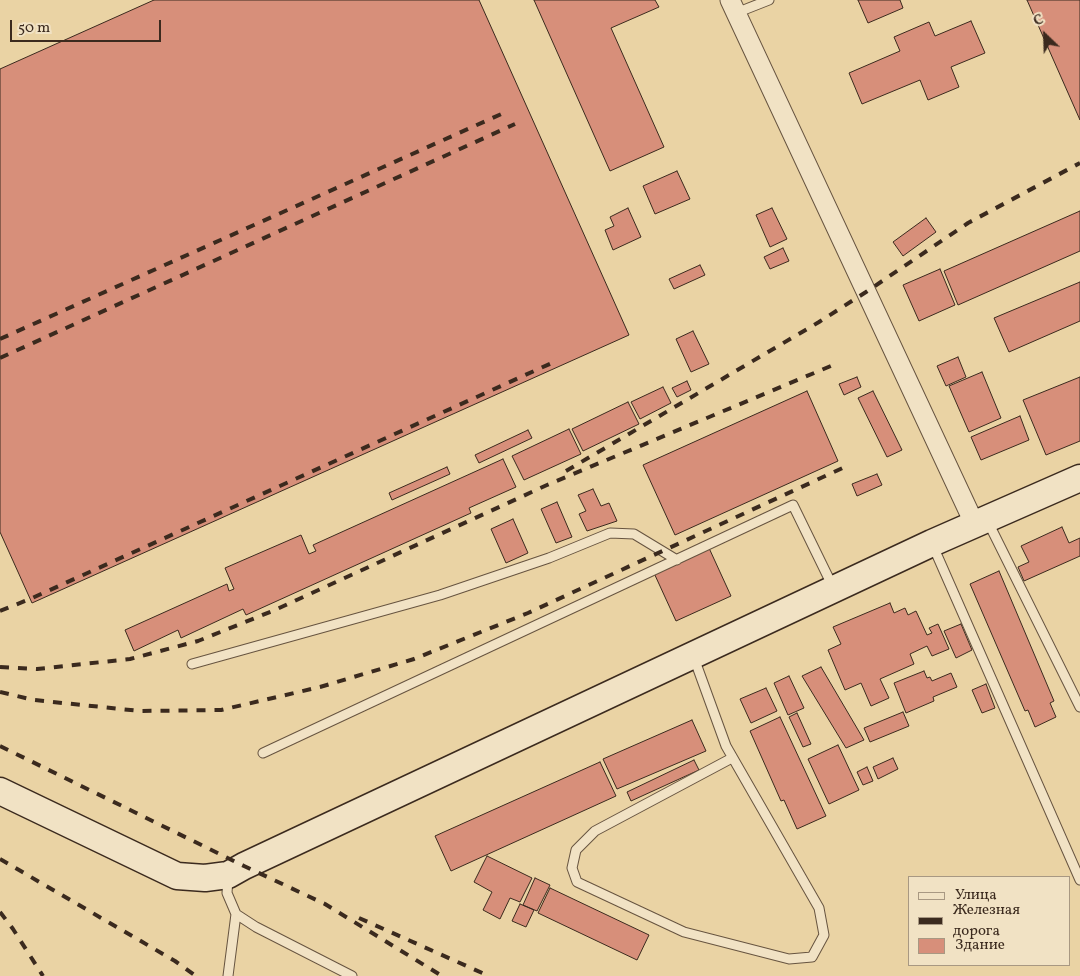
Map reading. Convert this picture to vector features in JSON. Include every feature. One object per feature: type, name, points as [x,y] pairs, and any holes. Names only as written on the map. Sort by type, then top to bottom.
[{"type":"street","points":[[733,6],[981,522]]},
{"type":"street","points":[[0,791],[177,876],[205,878],[228,875],[932,543],[1080,478]]},
{"type":"lane","points":[[733,6],[769,0]]},
{"type":"lane","points":[[263,753],[793,505],[834,589]]},
{"type":"lane","points":[[981,522],[1080,708]]},
{"type":"lane","points":[[192,664],[440,595],[549,558],[610,534],[634,534],[677,560]]},
{"type":"lane","points":[[932,543],[1080,880]]},
{"type":"lane","points":[[693,655],[726,746],[819,908],[824,935],[812,957],[789,959],[684,932],[577,882],[572,868],[576,850],[595,831],[732,758]]},
{"type":"lane","points":[[228,875],[226,893],[236,914],[256,927],[352,976]]},
{"type":"lane","points":[[228,976],[236,914]]},
{"type":"building","points":[[154,0],[479,0],[629,335],[32,603],[0,532],[0,69]]},
{"type":"building","points":[[534,0],[655,0],[659,7],[611,28],[664,147],[610,171]]},
{"type":"building","points":[[858,0],[900,0],[903,8],[868,23]]},
{"type":"building","points":[[1027,0],[1080,0],[1080,120]]},
{"type":"building","points":[[971,21],[985,53],[951,67],[959,87],[928,100],[920,80],[862,104],[849,73],[900,51],[894,37],[929,22],[935,36]]},
{"type":"building","points":[[677,171],[690,199],[655,214],[643,186]]},
{"type":"building","points":[[628,208],[641,237],[613,250],[605,230],[614,226],[610,217]]},
{"type":"building","points":[[772,208],[787,239],[770,247],[756,215]]},
{"type":"building","points":[[1080,211],[1080,251],[958,305],[944,271]]},
{"type":"building","points":[[926,218],[936,232],[903,256],[893,242]]},
{"type":"building","points":[[783,248],[789,261],[770,269],[764,257]]},
{"type":"building","points":[[700,265],[705,275],[674,289],[669,279]]},
{"type":"building","points":[[940,269],[955,305],[919,321],[903,285]]},
{"type":"building","points":[[1080,282],[1080,321],[1009,352],[994,318]]},
{"type":"building","points":[[693,331],[709,364],[691,372],[676,339]]},
{"type":"building","points":[[958,357],[966,377],[946,386],[937,366]]},
{"type":"building","points":[[982,372],[1001,418],[969,432],[949,386]]},
{"type":"building","points":[[857,377],[861,387],[844,395],[839,384]]},
{"type":"building","points":[[1080,377],[1080,441],[1046,455],[1023,400]]},
{"type":"building","points":[[687,381],[691,390],[677,397],[672,388]]},
{"type":"building","points":[[663,387],[671,403],[640,419],[631,402]]},
{"type":"building","points":[[807,391],[838,461],[675,535],[643,465]]},
{"type":"building","points":[[873,391],[902,450],[887,457],[858,398]]},
{"type":"building","points":[[628,402],[639,424],[583,451],[572,429]]},
{"type":"building","points":[[1020,416],[1029,440],[981,460],[971,437]]},
{"type":"building","points":[[569,429],[581,454],[524,480],[512,456]]},
{"type":"building","points":[[528,430],[532,438],[479,463],[475,455]]},
{"type":"building","points":[[503,459],[516,487],[469,508],[471,513],[246,615],[243,609],[181,638],[178,630],[134,651],[125,630],[227,584],[229,591],[234,589],[225,568],[301,535],[309,554],[316,551],[313,545]]},
{"type":"building","points":[[447,467],[450,474],[392,500],[389,493]]},
{"type":"building","points":[[877,474],[882,485],[857,496],[852,484]]},
{"type":"building","points":[[593,489],[601,506],[609,503],[617,521],[587,531],[579,514],[586,511],[578,495]]},
{"type":"building","points":[[557,502],[572,537],[556,543],[541,509]]},
{"type":"building","points":[[513,519],[528,553],[506,563],[491,529]]},
{"type":"building","points":[[1062,527],[1069,543],[1080,538],[1080,556],[1024,581],[1018,567],[1029,562],[1021,546]]},
{"type":"building","points":[[709,548],[731,596],[676,621],[654,573]]},
{"type":"building","points":[[999,571],[1054,701],[1050,703],[1056,717],[1035,727],[1028,710],[1025,711],[970,584]]},
{"type":"building","points":[[890,603],[894,613],[905,608],[908,615],[916,611],[927,635],[932,633],[929,628],[938,624],[949,649],[932,656],[927,646],[910,654],[914,664],[880,679],[889,698],[871,706],[861,683],[845,690],[828,650],[841,644],[833,627]]},
{"type":"building","points":[[961,624],[972,650],[956,658],[944,631]]},
{"type":"building","points":[[821,667],[864,740],[846,748],[802,676]]},
{"type":"building","points":[[924,671],[927,678],[930,677],[932,681],[951,673],[957,687],[933,697],[934,701],[906,713],[894,683]]},
{"type":"building","points":[[789,676],[804,708],[788,715],[774,683]]},
{"type":"building","points":[[986,684],[995,708],[982,713],[972,690]]},
{"type":"building","points":[[766,688],[777,711],[751,723],[740,699]]},
{"type":"building","points":[[903,712],[909,726],[870,742],[864,728]]},
{"type":"building","points":[[797,713],[811,744],[803,747],[789,717]]},
{"type":"building","points":[[780,717],[826,816],[797,829],[784,800],[781,801],[750,731]]},
{"type":"building","points":[[692,720],[706,751],[617,789],[603,759]]},
{"type":"building","points":[[838,745],[859,790],[829,804],[808,759]]},
{"type":"building","points":[[893,758],[898,769],[878,779],[873,767]]},
{"type":"building","points":[[694,760],[699,770],[631,801],[627,792]]},
{"type":"building","points":[[600,762],[616,796],[451,871],[435,836]]},
{"type":"building","points":[[867,767],[873,781],[863,785],[857,772]]},
{"type":"building","points":[[487,856],[532,878],[520,902],[510,898],[500,919],[483,910],[492,892],[474,882]]},
{"type":"building","points":[[535,878],[550,885],[537,911],[523,905]]},
{"type":"building","points":[[550,888],[649,935],[637,960],[538,913]]},
{"type":"building","points":[[520,904],[534,910],[526,927],[512,921]]},
{"type":"railway","points":[[0,339],[508,111]]},
{"type":"railway","points":[[0,358],[515,124]]},
{"type":"railway","points":[[566,471],[819,322],[968,223],[1080,163]]},
{"type":"railway","points":[[0,611],[554,362]]},
{"type":"railway","points":[[0,667],[37,669],[130,659],[198,641],[275,610],[547,485],[838,363]]},
{"type":"railway","points":[[0,692],[34,700],[140,711],[221,710],[320,687],[414,659],[528,613],[847,466]]},
{"type":"railway","points":[[0,746],[325,904],[442,976]]},
{"type":"railway","points":[[0,859],[175,961],[196,976]]},
{"type":"railway","points":[[0,912],[43,976]]},
{"type":"railway","points":[[359,918],[489,976]]}]
